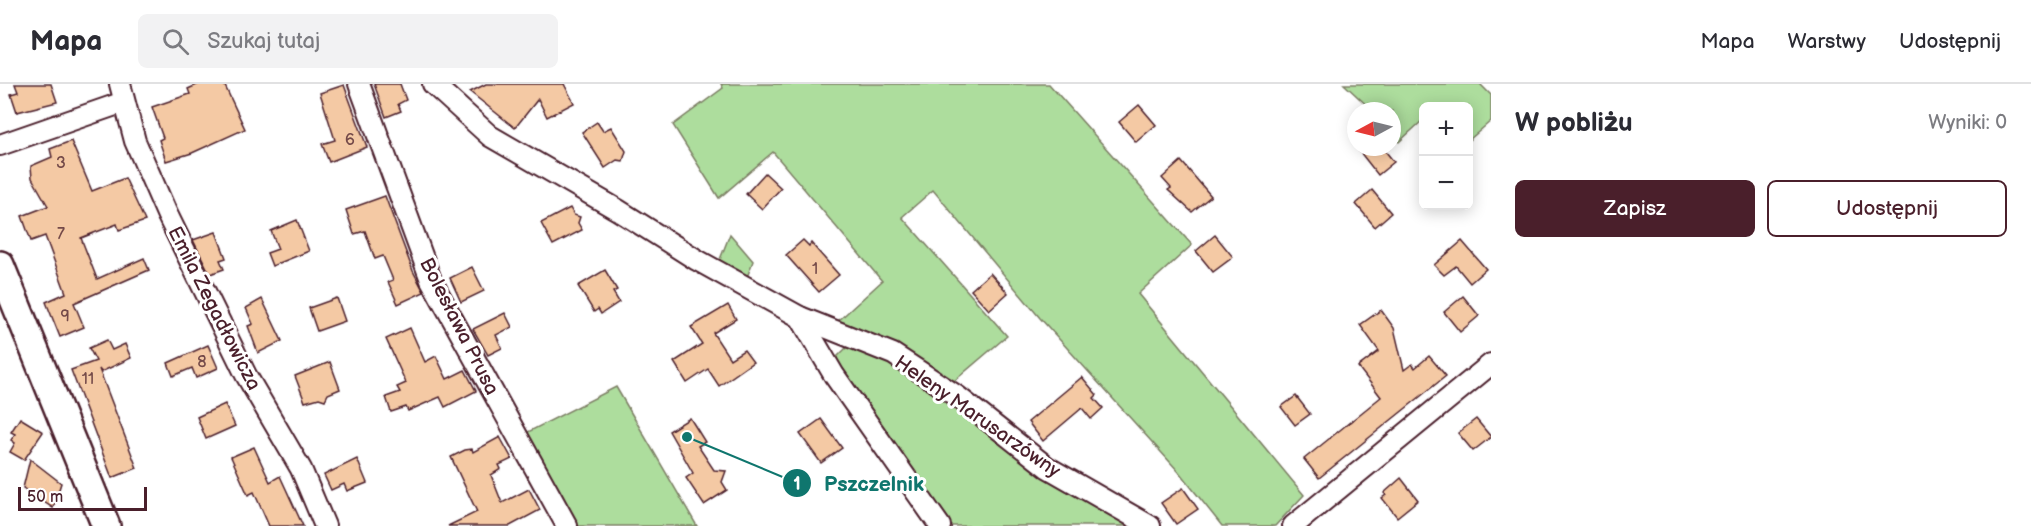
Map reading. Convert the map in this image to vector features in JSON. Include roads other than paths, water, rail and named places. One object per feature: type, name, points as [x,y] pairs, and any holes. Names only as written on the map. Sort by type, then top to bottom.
[{"type":"street","name":"Bolesława Prusa","points":[[359,84],[431,280],[567,526]]},
{"type":"street","name":"Heleny Marusarzówny","points":[[434,84],[490,136],[618,210],[697,260],[800,317],[893,354],[957,396],[1047,467],[1150,526]]},
{"type":"street","points":[[0,145],[122,93]]},
{"type":"street","name":"Emila Zegadłowicza","points":[[122,93],[135,141],[168,214],[246,375],[300,469],[325,526]]},
{"type":"street","points":[[0,265],[106,526]]},
{"type":"street","points":[[800,317],[834,375],[940,526]]},
{"type":"street","points":[[1293,526],[1491,364]]},
{"type":"place","name":"Pszczelnik","points":[[687,437]]}]
